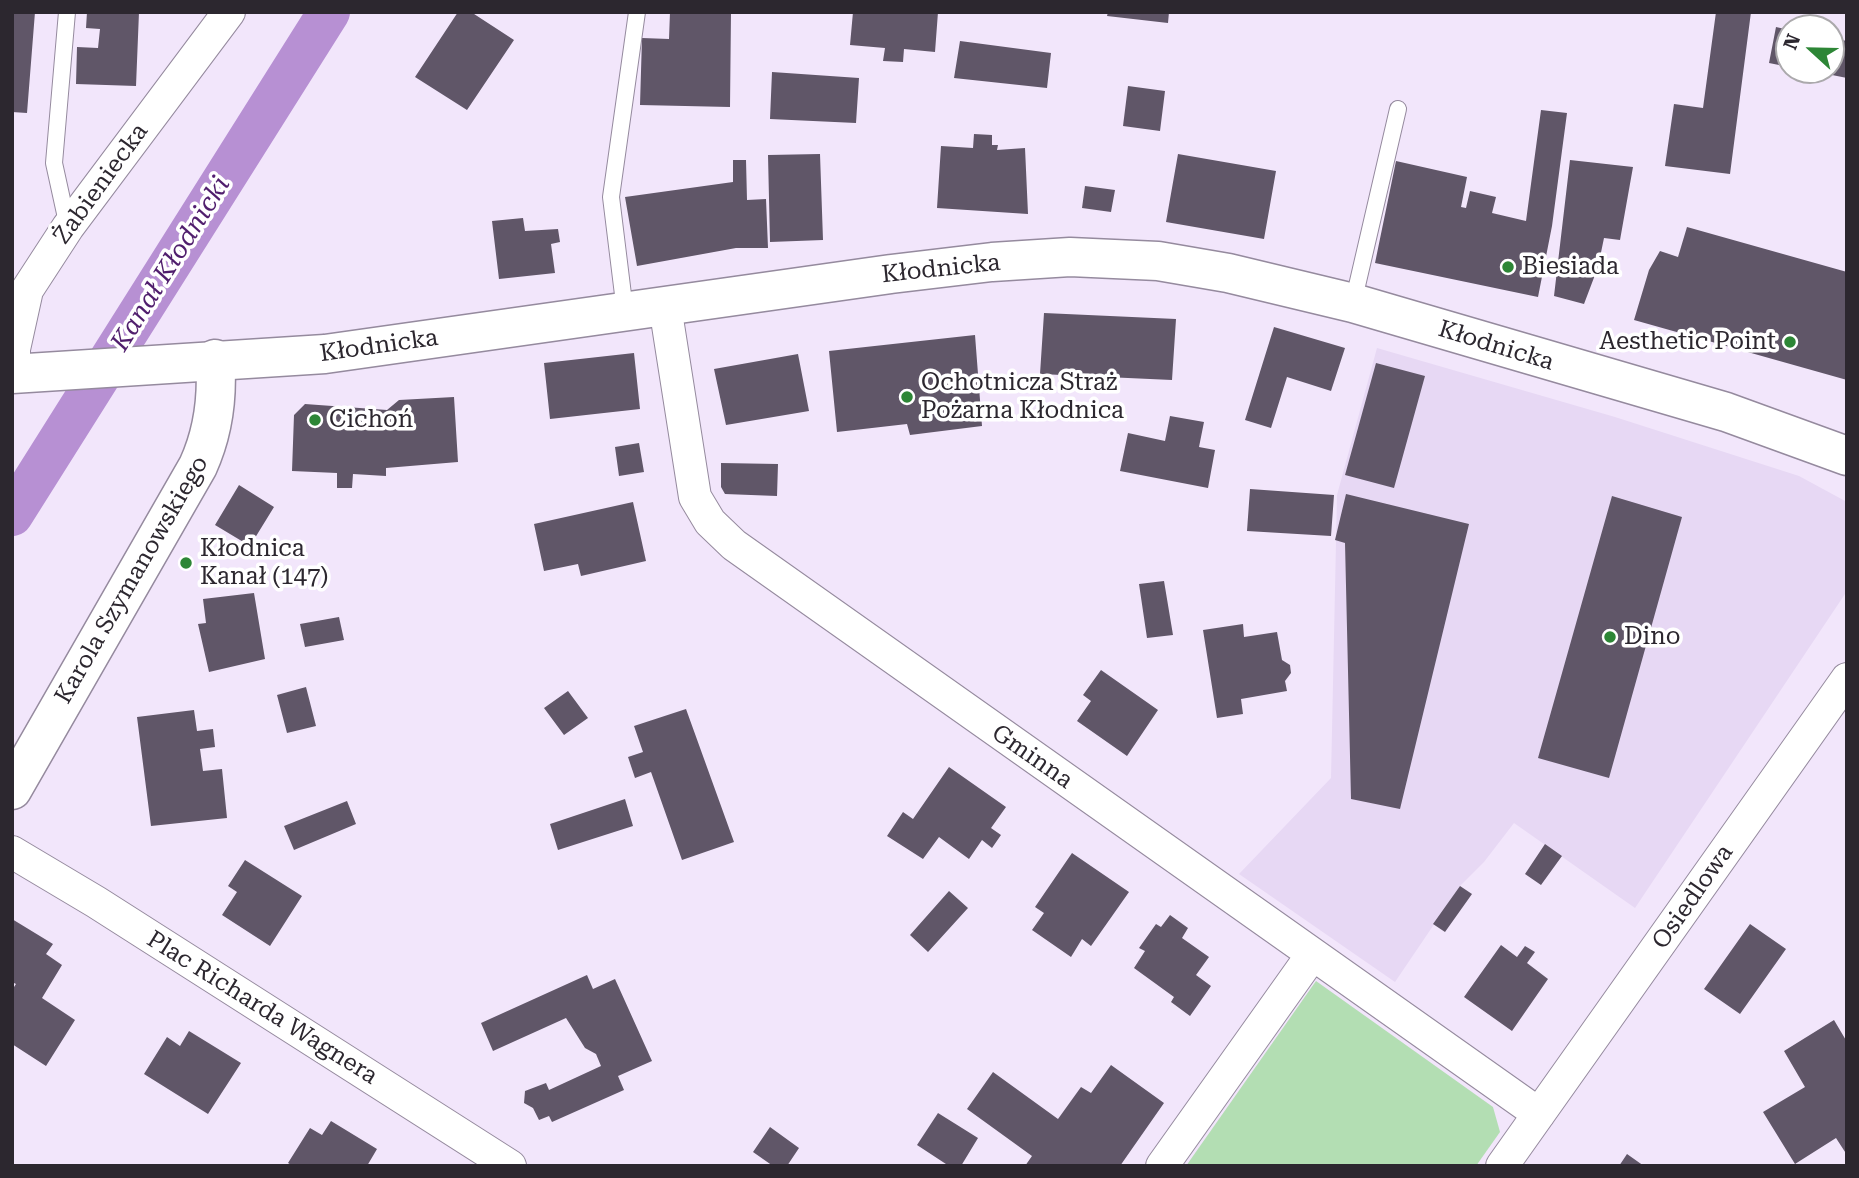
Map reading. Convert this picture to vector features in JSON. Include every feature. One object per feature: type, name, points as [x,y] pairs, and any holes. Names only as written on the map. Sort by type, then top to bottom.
[{"type":"main road","name":"Kłodnicka","points":[[23,373],[325,354],[891,274],[1070,257],[1158,261],[1228,273],[1353,303],[1726,412],[1847,456]]},
{"type":"main road","name":"Karola Szymanowskiego","points":[[12,790],[198,466],[210,440],[217,390],[215,359]]},
{"type":"street","name":"Żabieniecka","points":[[23,373],[13,349],[27,290],[68,227],[229,12]]},
{"type":"street","name":"Gminna","points":[[665,306],[695,497],[710,522],[745,553],[1539,1114]]},
{"type":"street","name":"Osiedlowa","points":[[1539,1114],[1847,679]]},
{"type":"street","name":"Plac Richarda Wagnera","points":[[12,852],[96,902],[510,1166]]},
{"type":"street","points":[[1162,1166],[1312,955]]},
{"type":"street","points":[[1502,1166],[1539,1114]]},
{"type":"lane","points":[[67,12],[54,163],[68,227]]},
{"type":"lane","points":[[625,311],[611,197],[636,12]]},
{"type":"lane","points":[[1353,303],[1398,109]]},
{"type":"shaded area","points":[[1377,348],[1615,417],[1799,476],[1847,502],[1847,591],[1635,908],[1514,823],[1484,862],[1460,886],[1395,982],[1239,874],[1331,778],[1337,495]]},
{"type":"green space","points":[[1316,981],[1493,1107],[1500,1132],[1476,1166],[1186,1166]]},
{"type":"building","points":[[12,12],[35,12],[27,113],[12,112]]},
{"type":"building","points":[[87,12],[139,12],[136,86],[76,84],[77,47],[98,48],[100,29],[86,28]]},
{"type":"building","points":[[458,12],[471,12],[514,40],[467,110],[415,77]]},
{"type":"building","points":[[670,12],[731,12],[730,107],[640,105],[642,38],[669,39]]},
{"type":"building","points":[[853,12],[938,12],[935,52],[904,49],[903,62],[883,61],[885,48],[850,45]]},
{"type":"building","points":[[1108,12],[1169,12],[1168,23],[1107,16]]},
{"type":"building","points":[[1716,12],[1751,12],[1730,174],[1665,166],[1674,104],[1703,108]]},
{"type":"building","points":[[1775,32],[1775,64],[1769,63]]},
{"type":"building","points":[[960,41],[1051,53],[1047,88],[954,78]]},
{"type":"building","points":[[1845,41],[1847,41],[1845,78]]},
{"type":"building","points":[[772,72],[859,78],[856,123],[770,119]]},
{"type":"building","points":[[1128,86],[1165,91],[1160,131],[1123,126]]},
{"type":"building","points":[[1541,110],[1567,113],[1552,226],[1538,297],[1375,263],[1396,161],[1467,177],[1461,207],[1466,208],[1470,191],[1496,197],[1492,213],[1526,221]]},
{"type":"building","points":[[974,134],[992,135],[992,145],[998,145],[997,150],[1025,148],[1028,214],[937,208],[941,146],[973,148]]},
{"type":"building","points":[[820,154],[823,240],[770,242],[768,155]]},
{"type":"building","points":[[1178,154],[1276,171],[1264,239],[1166,222]]},
{"type":"building","points":[[733,160],[746,160],[747,200],[766,199],[768,248],[736,248],[637,266],[625,197],[733,182]]},
{"type":"building","points":[[1570,160],[1633,167],[1620,240],[1604,238],[1598,267],[1584,304],[1554,296]]},
{"type":"building","points":[[1085,186],[1115,190],[1111,212],[1082,208]]},
{"type":"building","points":[[523,218],[525,231],[558,229],[560,242],[551,244],[555,273],[499,279],[492,221]]},
{"type":"building","points":[[1687,227],[1847,272],[1847,380],[1634,320],[1649,270],[1660,251],[1678,257]]},
{"type":"building","points":[[1044,313],[1176,319],[1172,380],[1040,374]]},
{"type":"building","points":[[1274,327],[1345,348],[1331,391],[1287,377],[1271,428],[1245,420]]},
{"type":"building","name":"Ochotnicza Straż Pożarna Kłodnica","points":[[975,335],[982,426],[910,435],[907,424],[837,432],[829,351]]},
{"type":"building","points":[[634,353],[640,409],[550,419],[544,363]]},
{"type":"building","points":[[798,354],[809,411],[726,425],[714,369]]},
{"type":"building","points":[[1376,363],[1425,376],[1394,488],[1345,475]]},
{"type":"building","points":[[454,397],[458,462],[386,468],[386,476],[353,474],[352,488],[337,488],[337,473],[292,471],[294,415],[305,404],[387,410],[399,400]]},
{"type":"building","points":[[1170,416],[1204,422],[1199,447],[1215,450],[1208,488],[1120,471],[1128,433],[1165,441]]},
{"type":"building","points":[[639,443],[644,472],[619,476],[615,447]]},
{"type":"building","points":[[721,463],[778,464],[777,496],[725,494],[721,487]]},
{"type":"building","points":[[239,485],[274,507],[250,546],[215,525]]},
{"type":"building","points":[[1250,489],[1334,495],[1331,536],[1247,531]]},
{"type":"building","points":[[1346,494],[1469,524],[1400,809],[1351,799],[1345,543],[1335,540]]},
{"type":"building","name":"Dino","points":[[1612,496],[1682,517],[1609,778],[1538,758]]},
{"type":"building","points":[[633,502],[646,561],[581,576],[578,564],[544,571],[534,524]]},
{"type":"building","points":[[1164,581],[1173,635],[1147,638],[1139,584]]},
{"type":"building","points":[[254,593],[265,659],[209,672],[198,624],[206,623],[203,599]]},
{"type":"building","points":[[339,617],[344,640],[305,647],[300,624]]},
{"type":"building","points":[[1243,624],[1244,637],[1277,632],[1282,660],[1290,665],[1291,673],[1285,681],[1287,691],[1241,699],[1243,714],[1217,718],[1203,630]]},
{"type":"building","points":[[1101,670],[1158,710],[1127,756],[1077,721],[1091,701],[1083,695]]},
{"type":"building","points":[[306,687],[316,726],[287,733],[277,695]]},
{"type":"building","points":[[568,691],[588,718],[564,735],[544,708]]},
{"type":"building","points":[[686,709],[734,842],[682,860],[651,772],[635,778],[628,757],[643,752],[634,726]]},
{"type":"building","points":[[194,710],[197,731],[213,729],[215,747],[200,749],[203,771],[222,769],[227,818],[151,826],[137,717]]},
{"type":"building","points":[[949,767],[1006,807],[991,828],[1001,835],[992,848],[982,840],[969,859],[939,837],[923,859],[887,836],[903,812],[913,819]]},
{"type":"building","points":[[625,799],[633,826],[558,850],[550,824]]},
{"type":"building","points":[[347,801],[356,824],[294,850],[284,826]]},
{"type":"building","points":[[1545,844],[1562,856],[1541,885],[1525,874]]},
{"type":"building","points":[[1072,853],[1129,892],[1091,946],[1082,939],[1071,957],[1032,930],[1044,913],[1035,907]]},
{"type":"building","points":[[245,860],[302,896],[270,946],[222,915],[237,892],[228,886]]},
{"type":"building","points":[[1460,886],[1472,894],[1445,932],[1433,924]]},
{"type":"building","points":[[949,891],[968,908],[928,952],[910,935]]},
{"type":"building","points":[[1170,915],[1188,928],[1182,938],[1209,957],[1196,975],[1211,986],[1190,1016],[1171,1002],[1174,997],[1134,968],[1145,951],[1139,948],[1156,924],[1161,927]]},
{"type":"building","points":[[12,919],[53,944],[46,954],[62,965],[42,998],[75,1020],[46,1066],[12,1044],[12,990],[16,984],[12,982]]},
{"type":"building","points":[[1750,924],[1786,949],[1740,1014],[1704,989]]},
{"type":"building","points":[[1501,945],[1517,957],[1525,946],[1535,952],[1527,963],[1548,979],[1512,1031],[1464,997]]},
{"type":"building","points":[[587,975],[593,989],[615,979],[652,1061],[618,1076],[624,1090],[552,1122],[549,1116],[539,1120],[533,1108],[524,1103],[525,1091],[546,1083],[549,1090],[601,1066],[596,1054],[585,1048],[566,1018],[493,1051],[481,1023]]},
{"type":"building","points":[[1834,1020],[1847,1042],[1847,1155],[1836,1138],[1795,1164],[1763,1112],[1805,1087],[1784,1051]]},
{"type":"building","points":[[189,1031],[241,1063],[208,1114],[144,1074],[167,1037],[180,1046]]},
{"type":"building","points":[[1111,1065],[1164,1103],[1120,1166],[1025,1166],[1032,1156],[967,1109],[993,1072],[1058,1119],[1081,1087],[1091,1093]]},
{"type":"building","points":[[938,1113],[978,1138],[961,1166],[949,1166],[917,1145]]},
{"type":"building","points":[[331,1121],[377,1149],[367,1166],[293,1166],[288,1163],[310,1128],[322,1135]]},
{"type":"building","points":[[770,1127],[799,1148],[787,1166],[773,1166],[753,1152]]},
{"type":"building","points":[[1627,1154],[1644,1166],[1619,1166]]},
{"type":"waterway","name":"Kanał Kłodnicki","points":[[12,515],[329,12]]},
{"type":"place","name":"Biesiada","points":[[1508,267]]},
{"type":"place","name":"Aesthetic Point","points":[[1790,342]]},
{"type":"place","name":"Ochotnicza Straż Pożarna Kłodnica","points":[[907,397]]},
{"type":"place","name":"Cichoń","points":[[315,420]]},
{"type":"place","name":"Kłodnica Kanał (147)","points":[[186,563]]},
{"type":"place","name":"Dino","points":[[1610,637]]}]
